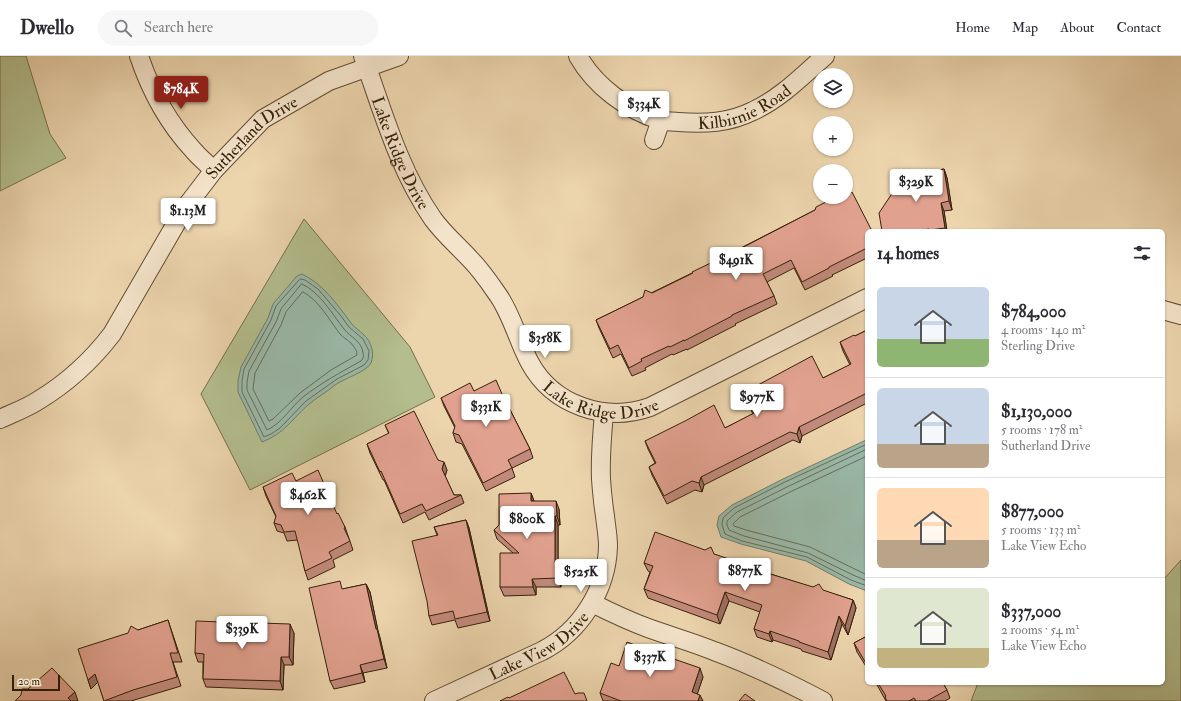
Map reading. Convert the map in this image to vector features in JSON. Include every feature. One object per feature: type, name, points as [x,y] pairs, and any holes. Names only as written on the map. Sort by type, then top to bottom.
[{"type":"street","points":[[139,56],[157,102],[194,152],[214,170]]},
{"type":"street","name":"Sutherland Drive","points":[[0,419],[38,401],[62,384],[99,351],[112,334],[185,208],[214,170],[263,119],[365,61],[399,56]]},
{"type":"street","name":"Kilbirnie Road","points":[[578,56],[597,81],[615,97],[635,110],[661,120],[698,124],[728,120],[752,112],[773,100],[825,56]]},
{"type":"street","name":"Lake Ridge Drive","points":[[365,61],[394,144],[403,167],[416,193],[434,220],[449,238],[471,259],[500,297],[534,370],[544,382],[561,397],[574,404],[590,410],[617,414],[630,413],[650,407],[865,299]]},
{"type":"street","points":[[654,140],[661,120]]},
{"type":"street","points":[[1165,311],[1181,315]]},
{"type":"street","name":"Lake View Drive","points":[[434,701],[554,644],[575,626],[592,603],[604,573],[608,546],[601,478],[604,413]]},
{"type":"street","points":[[592,603],[647,628],[694,643],[738,660],[783,680],[823,701]]},
{"type":"green space","points":[[0,56],[26,56],[50,134],[66,158],[0,191]]},
{"type":"green space","points":[[304,219],[410,347],[435,397],[250,490],[201,394]]},
{"type":"green space","points":[[1181,560],[1181,701],[971,701],[977,685],[1165,685],[1165,578]]},
{"type":"water","points":[[302,274],[317,283],[323,289],[352,324],[369,341],[373,356],[371,363],[365,369],[339,382],[315,399],[276,435],[262,442],[238,392],[238,381],[241,367],[268,318],[273,304],[297,276]]},
{"type":"water","points":[[864,441],[865,590],[849,584],[806,561],[741,544],[721,537],[717,525],[719,516],[732,505]]},
{"type":"building","points":[[944,169],[949,201],[941,203],[945,228],[882,229],[879,213],[907,171],[912,175]]},
{"type":"building","points":[[853,194],[871,229],[865,229],[865,249],[802,282],[791,260],[763,274],[774,296],[732,315],[684,341],[641,359],[642,361],[629,368],[618,345],[610,349],[596,320],[643,297],[645,290],[652,293],[719,259],[721,252],[728,255],[815,210],[816,207],[822,204],[853,204]]},
{"type":"building","points":[[865,331],[865,394],[799,427],[797,434],[790,432],[701,477],[699,483],[692,481],[664,496],[649,467],[656,463],[645,441],[714,405],[725,428],[754,413],[743,391],[758,385],[812,356],[823,378],[851,364],[840,342],[854,335],[855,336]]},
{"type":"building","points":[[496,380],[530,449],[508,460],[512,468],[483,483],[459,435],[453,433],[455,426],[441,398],[470,383],[474,391]]},
{"type":"building","points":[[414,411],[438,460],[444,462],[442,469],[454,495],[461,495],[426,511],[422,504],[400,514],[367,444],[389,433],[385,425]]},
{"type":"building","points":[[318,470],[350,541],[329,552],[332,558],[305,571],[295,531],[284,532],[281,525],[274,523],[276,516],[263,487],[292,473],[296,481]]},
{"type":"building","points":[[531,493],[531,501],[556,501],[557,516],[555,516],[555,562],[557,562],[558,578],[532,579],[533,587],[500,587],[500,553],[519,553],[494,530],[499,525],[499,494]]},
{"type":"building","points":[[466,520],[487,612],[455,619],[453,611],[429,616],[427,601],[412,541],[438,535],[434,527]]},
{"type":"building","points":[[655,532],[705,550],[711,547],[714,554],[744,564],[744,566],[813,587],[819,584],[823,590],[853,600],[845,626],[839,616],[828,652],[770,631],[769,634],[754,629],[762,605],[725,592],[717,615],[644,589],[653,566],[644,563]]},
{"type":"building","points":[[340,581],[342,589],[366,584],[384,659],[360,665],[362,673],[330,681],[309,588]]},
{"type":"building","points":[[254,618],[259,623],[290,624],[289,657],[281,657],[280,681],[203,679],[204,654],[195,653],[196,621],[249,623]]},
{"type":"building","points":[[168,620],[178,653],[170,653],[177,677],[133,690],[104,701],[95,674],[88,680],[78,649],[128,633],[131,626],[138,630]]},
{"type":"building","points":[[865,637],[865,662],[854,643]]},
{"type":"building","points":[[627,642],[671,659],[700,668],[692,692],[700,695],[698,701],[621,701],[600,693],[611,663],[619,666]]},
{"type":"building","points":[[52,668],[75,692],[68,698],[71,701],[15,701],[21,695],[22,689],[28,689]]},
{"type":"building","points":[[564,672],[575,694],[584,693],[587,701],[500,701],[508,697],[509,698]]},
{"type":"building","points":[[879,685],[944,685],[947,690],[927,701],[916,701],[914,698],[909,701],[887,701],[886,696]]},
{"type":"building","points":[[745,694],[755,701],[739,701]]}]
